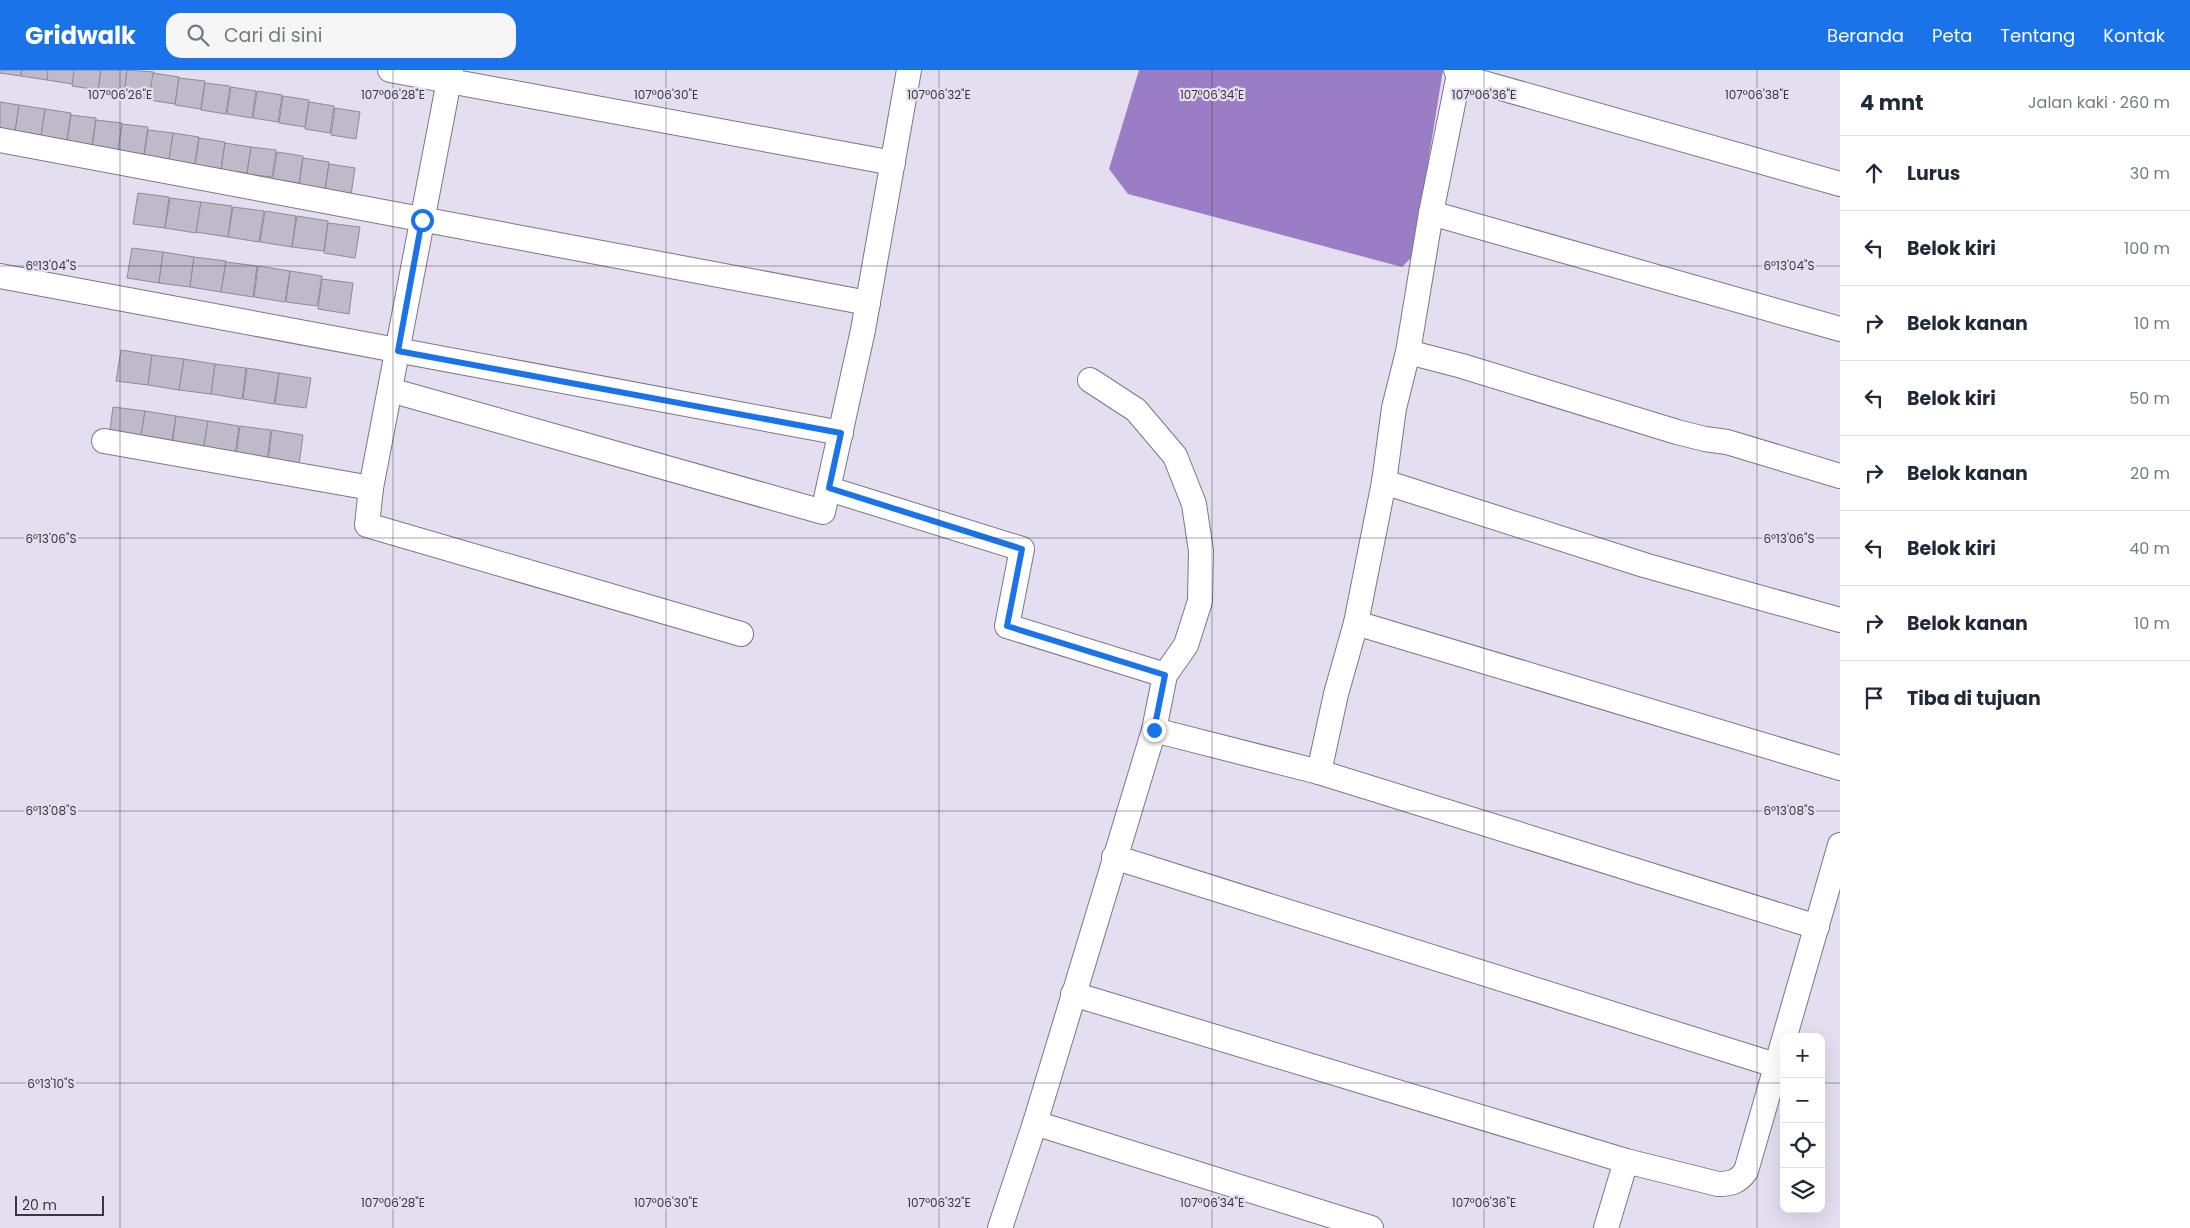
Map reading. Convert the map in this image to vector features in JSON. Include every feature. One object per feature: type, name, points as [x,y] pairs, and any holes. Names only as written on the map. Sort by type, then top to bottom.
[{"type":"street","points":[[390,70],[450,75],[893,163]]},
{"type":"street","points":[[390,390],[823,512],[868,303],[909,70]]},
{"type":"street","points":[[1319,772],[1336,694],[1356,623],[1384,482],[1394,408],[1408,352],[1431,213],[1458,72],[1469,79],[1840,184]]},
{"type":"street","points":[[450,75],[371,488],[367,525],[741,634]]},
{"type":"street","points":[[0,140],[868,303]]},
{"type":"street","points":[[1431,213],[1840,329]]},
{"type":"street","points":[[0,276],[841,433]]},
{"type":"street","points":[[1408,352],[1462,366],[1677,432],[1727,442],[1840,476]]},
{"type":"street","points":[[1000,1228],[1035,1123],[1154,730],[1165,675],[1186,644],[1200,601],[1202,551],[1194,504],[1175,456],[1136,410],[1090,380]]},
{"type":"street","points":[[104,441],[371,488]]},
{"type":"street","points":[[1384,482],[1644,565],[1840,620]]},
{"type":"street","points":[[829,488],[1022,549],[1007,626],[1165,675]]},
{"type":"street","points":[[1356,623],[1840,768]]},
{"type":"street","points":[[1154,730],[1319,772],[1817,927]]},
{"type":"street","points":[[1073,994],[1626,1161],[1718,1184],[1735,1182],[1741,1178],[1746,1170],[1840,844]]},
{"type":"street","points":[[1114,858],[1775,1065]]},
{"type":"street","points":[[1035,1123],[1371,1228]]},
{"type":"street","points":[[1606,1228],[1626,1161]]},
{"type":"shaded area","points":[[1139,70],[1443,70],[1413,256],[1402,267],[1128,194],[1109,169]]},
{"type":"building","points":[[0,70],[21,70],[21,76],[0,73]]},
{"type":"building","points":[[22,70],[48,70],[47,80],[21,76]]},
{"type":"building","points":[[48,70],[75,70],[73,84],[47,80]]},
{"type":"building","points":[[74,70],[101,70],[98,90],[72,86]]},
{"type":"building","points":[[101,70],[127,70],[124,95],[98,91]]},
{"type":"building","points":[[127,70],[154,72],[150,99],[124,95]]},
{"type":"building","points":[[153,73],[179,77],[175,104],[149,100]]},
{"type":"building","points":[[179,78],[205,81],[201,109],[175,105]]},
{"type":"building","points":[[205,83],[230,86],[226,114],[201,110]]},
{"type":"building","points":[[231,87],[256,91],[252,118],[227,114]]},
{"type":"building","points":[[257,91],[282,95],[278,122],[253,118]]},
{"type":"building","points":[[283,96],[309,100],[305,127],[279,123]]},
{"type":"building","points":[[0,102],[19,105],[15,132],[0,130]]},
{"type":"building","points":[[309,102],[334,106],[330,133],[305,129]]},
{"type":"building","points":[[19,105],[45,109],[41,136],[15,132]]},
{"type":"building","points":[[335,108],[360,112],[356,139],[331,135]]},
{"type":"building","points":[[45,109],[71,113],[67,140],[41,136]]},
{"type":"building","points":[[71,115],[96,118],[92,145],[67,141]]},
{"type":"building","points":[[96,120],[122,123],[118,151],[92,147]]},
{"type":"building","points":[[122,124],[148,127],[144,154],[118,151]]},
{"type":"building","points":[[148,130],[173,133],[169,160],[144,157]]},
{"type":"building","points":[[173,133],[199,137],[195,164],[169,161]]},
{"type":"building","points":[[199,138],[225,142],[221,169],[195,166]]},
{"type":"building","points":[[225,143],[251,147],[247,173],[221,170]]},
{"type":"building","points":[[251,147],[276,150],[272,177],[247,174]]},
{"type":"building","points":[[277,152],[303,156],[299,183],[273,179]]},
{"type":"building","points":[[303,158],[329,162],[325,189],[299,185]]},
{"type":"building","points":[[329,164],[355,168],[351,195],[325,191]]},
{"type":"building","points":[[138,193],[169,197],[165,228],[133,224]]},
{"type":"building","points":[[170,198],[201,202],[196,233],[165,228]]},
{"type":"building","points":[[201,202],[232,206],[228,237],[196,232]]},
{"type":"building","points":[[233,207],[264,211],[259,242],[228,237]]},
{"type":"building","points":[[265,211],[296,216],[292,247],[260,242]]},
{"type":"building","points":[[297,216],[328,221],[324,251],[292,247]]},
{"type":"building","points":[[328,223],[360,227],[355,258],[324,253]]},
{"type":"building","points":[[132,248],[163,252],[159,283],[127,278]]},
{"type":"building","points":[[163,252],[194,257],[190,287],[159,283]]},
{"type":"building","points":[[194,257],[226,261],[221,292],[190,287]]},
{"type":"building","points":[[226,262],[257,266],[253,297],[221,292]]},
{"type":"building","points":[[258,266],[290,271],[285,302],[254,297]]},
{"type":"building","points":[[290,271],[322,276],[317,306],[286,302]]},
{"type":"building","points":[[322,279],[353,283],[349,314],[318,309]]},
{"type":"building","points":[[121,350],[152,355],[148,385],[116,381]]},
{"type":"building","points":[[152,355],[184,359],[179,390],[148,385]]},
{"type":"building","points":[[184,359],[215,364],[211,394],[179,390]]},
{"type":"building","points":[[215,364],[246,368],[242,399],[211,394]]},
{"type":"building","points":[[247,368],[279,373],[274,404],[243,399]]},
{"type":"building","points":[[279,373],[311,378],[306,408],[275,404]]},
{"type":"building","points":[[113,407],[145,411],[140,442],[109,437]]},
{"type":"building","points":[[145,411],[176,416],[171,447],[140,442]]},
{"type":"building","points":[[176,416],[208,421],[203,451],[172,447]]},
{"type":"building","points":[[208,421],[239,426],[235,456],[203,452]]},
{"type":"building","points":[[240,426],[271,430],[267,461],[236,456]]},
{"type":"building","points":[[272,430],[303,435],[299,465],[268,461]]},
{"type":"route","points":[[422,220],[398,351],[841,433],[829,488],[1022,549],[1007,626],[1165,675],[1154,730]]}]
